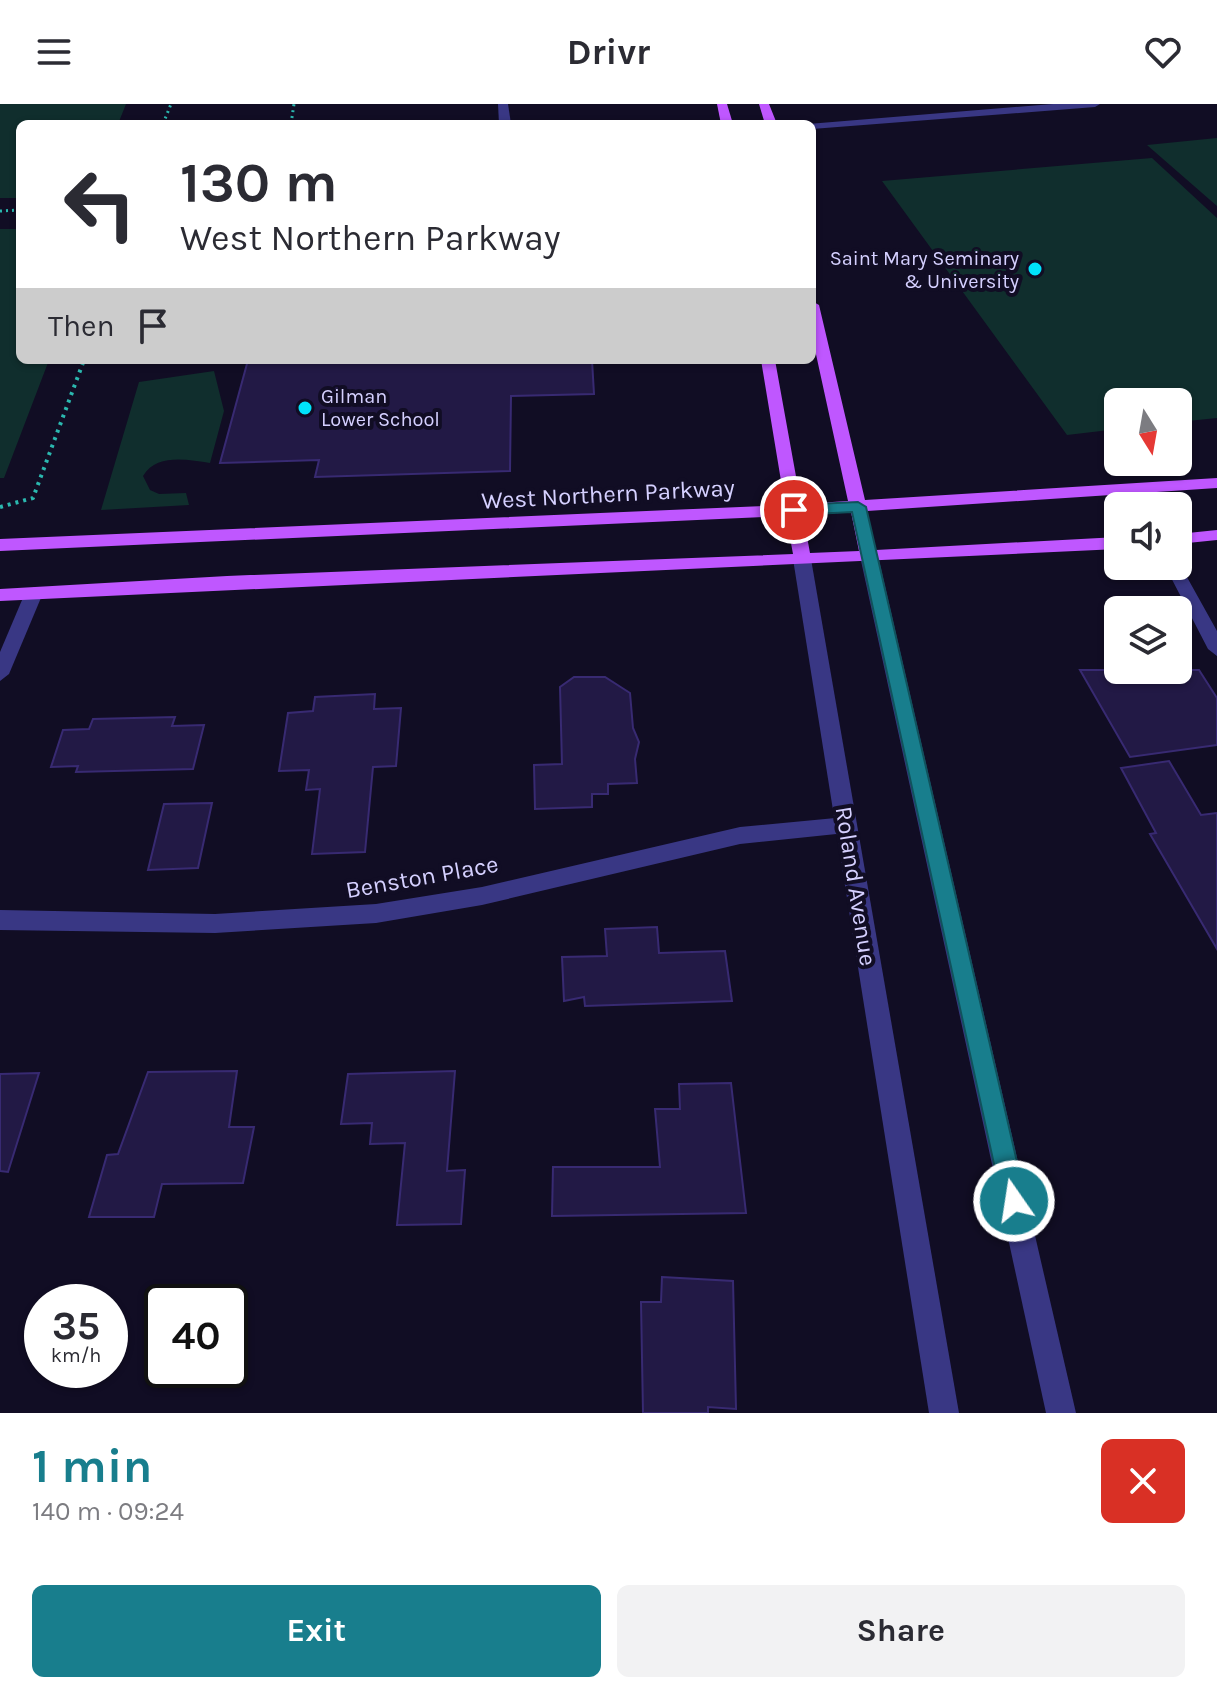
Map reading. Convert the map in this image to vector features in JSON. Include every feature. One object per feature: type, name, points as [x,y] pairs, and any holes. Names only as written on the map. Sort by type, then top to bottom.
[{"type":"main road","points":[[816,323],[869,556]]},
{"type":"main road","name":"Roland Avenue","points":[[769,364],[802,559]]},
{"type":"main road","name":"West Northern Parkway","points":[[0,545],[858,507],[1217,483]]},
{"type":"main road","points":[[1192,538],[1217,535]]},
{"type":"main road","points":[[0,595],[1104,544]]},
{"type":"street","points":[[816,126],[1095,104]]},
{"type":"street","points":[[869,556],[1061,1413]]},
{"type":"street","name":"Roland Avenue","points":[[802,559],[944,1413]]},
{"type":"street","points":[[1181,580],[1217,649]]},
{"type":"street","points":[[0,674],[34,593]]},
{"type":"street","name":"Benston Place","points":[[0,920],[293,923],[480,896],[622,859],[750,833],[802,826],[846,825]]},
{"type":"path","points":[[0,507],[33,498],[83,364]]},
{"type":"green space","points":[[0,104],[126,104],[120,120],[16,120],[16,198],[0,198]]},
{"type":"green space","points":[[1217,138],[1217,206],[1147,145]]},
{"type":"green space","points":[[1152,158],[1217,218],[1217,418],[1192,421],[1192,388],[1104,388],[1104,431],[1067,435],[882,181]]},
{"type":"green space","points":[[0,229],[16,229],[16,364],[47,364],[4,478],[0,478]]},
{"type":"green space","points":[[214,371],[224,411],[210,463],[165,461],[156,464],[143,476],[150,490],[159,494],[186,493],[189,505],[101,510],[139,382]]},
{"type":"building","name":"Gilman Lower School","points":[[247,364],[592,364],[594,394],[511,396],[510,471],[315,477],[319,460],[220,463]]},
{"type":"building","points":[[1080,670],[1104,670],[1104,684],[1192,684],[1192,670],[1199,670],[1217,698],[1217,745],[1130,757]]},
{"type":"building","points":[[574,677],[605,677],[630,693],[633,728],[639,742],[635,759],[637,783],[608,784],[608,794],[592,794],[592,807],[535,809],[534,765],[562,764],[560,687]]},
{"type":"building","points":[[375,694],[374,709],[401,708],[396,766],[373,767],[365,852],[312,854],[320,789],[306,790],[309,770],[279,771],[288,713],[313,711],[315,697]]},
{"type":"building","points":[[175,717],[172,726],[204,725],[193,769],[76,772],[78,766],[51,767],[63,730],[89,729],[93,719]]},
{"type":"building","points":[[1169,761],[1201,815],[1217,813],[1217,949],[1150,834],[1156,833],[1121,768]]},
{"type":"building","points":[[212,803],[198,868],[148,870],[164,804]]},
{"type":"building","points":[[657,927],[659,953],[725,951],[732,1001],[585,1006],[584,997],[564,1001],[562,957],[607,956],[605,929]]},
{"type":"building","points":[[237,1071],[229,1127],[254,1127],[243,1183],[162,1184],[154,1217],[89,1217],[107,1155],[118,1154],[148,1072]]},
{"type":"building","points":[[455,1071],[447,1171],[465,1170],[461,1224],[397,1225],[405,1143],[370,1144],[372,1123],[341,1124],[348,1074]]},
{"type":"building","points":[[39,1073],[8,1172],[0,1171],[0,1074]]},
{"type":"building","points":[[731,1083],[746,1213],[552,1216],[553,1167],[660,1167],[655,1109],[680,1109],[679,1084]]},
{"type":"building","points":[[662,1277],[733,1281],[736,1409],[708,1407],[708,1413],[643,1413],[641,1302],[661,1302]]},
{"type":"place","name":"Saint Mary Seminary & University","points":[[1035,269]]},
{"type":"place","name":"Gilman Lower School","points":[[305,408]]},
{"type":"route","points":[[794,510],[858,507],[1014,1201]]}]
